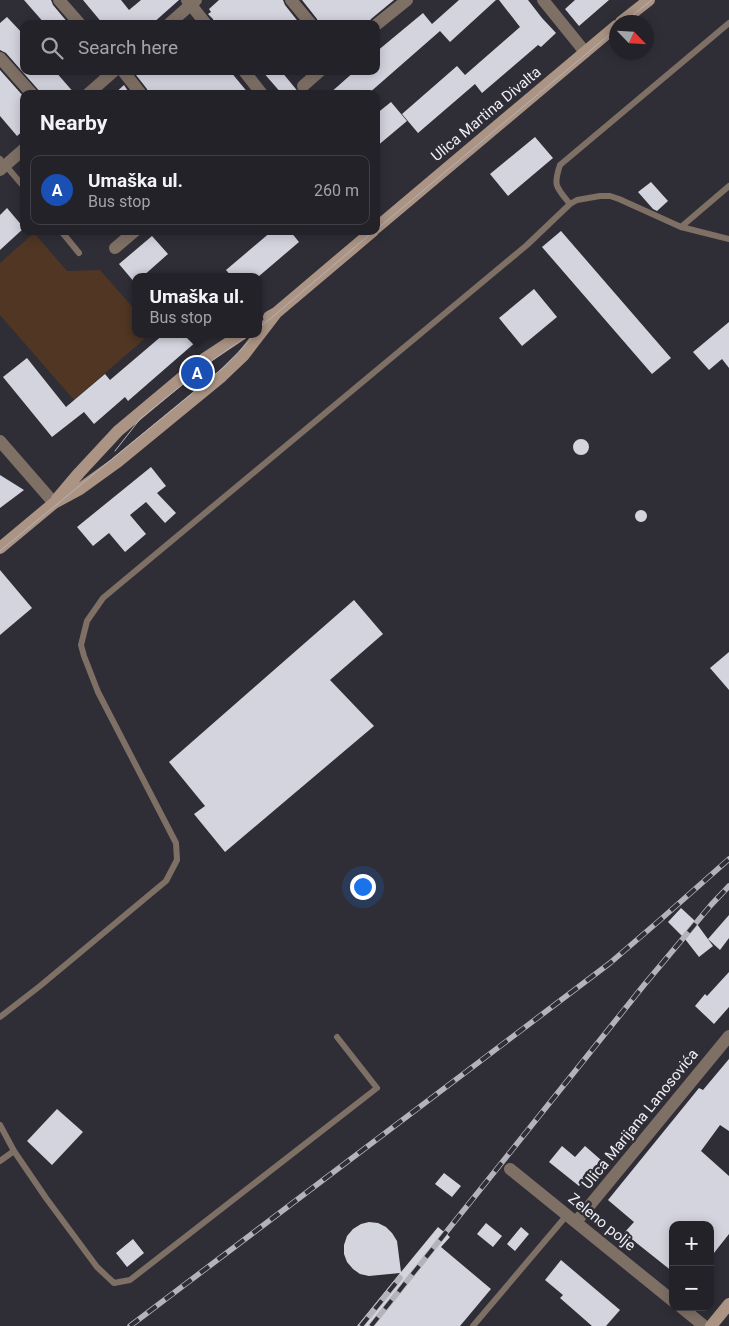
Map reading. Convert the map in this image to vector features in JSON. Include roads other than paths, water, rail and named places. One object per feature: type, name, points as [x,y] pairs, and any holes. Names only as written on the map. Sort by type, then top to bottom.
[{"type":"street","points":[[59,0],[76,20]]},
{"type":"street","points":[[291,0],[308,20]]},
{"type":"street","points":[[380,22],[407,0]]},
{"type":"street","points":[[543,0],[584,52]]},
{"type":"street","points":[[630,15],[649,0]]},
{"type":"street","points":[[173,20],[191,2],[203,20]]},
{"type":"street","name":"Ulica Martina Divalta","points":[[380,225],[609,32]]},
{"type":"street","points":[[0,58],[28,90]]},
{"type":"street","points":[[93,90],[109,75]]},
{"type":"street","points":[[126,75],[137,90]]},
{"type":"street","points":[[247,75],[259,90]]},
{"type":"street","points":[[303,86],[315,75]]},
{"type":"street","points":[[2,165],[20,152]]},
{"type":"street","points":[[115,248],[130,235]]},
{"type":"street","points":[[262,322],[276,313],[368,235]]},
{"type":"street","points":[[262,331],[276,313]]},
{"type":"street","points":[[54,504],[79,473],[118,431],[204,359],[236,338]]},
{"type":"street","points":[[0,548],[54,504],[80,489],[116,463],[222,376],[243,356],[257,338]]},
{"type":"street","points":[[0,441],[54,504]]},
{"type":"street","name":"Ulica Marijana Lanosovića","points":[[571,1218],[729,1036]]},
{"type":"street","name":"Zeleno polje","points":[[510,1169],[669,1298]]},
{"type":"street","points":[[711,1326],[729,1304]]},
{"type":"street","points":[[686,1311],[704,1326]]},
{"type":"lane","points":[[570,204],[558,190],[556,180],[560,165],[729,23]]},
{"type":"lane","points":[[2,165],[20,183]]},
{"type":"lane","points":[[680,227],[729,186]]},
{"type":"lane","points":[[0,1017],[166,881],[177,860],[176,843],[98,692],[81,645],[87,621],[103,598],[527,245],[570,204],[585,198],[610,196],[680,227],[729,239]]},
{"type":"lane","points":[[64,235],[79,253]]},
{"type":"lane","points":[[0,1125],[14,1151],[97,1268],[114,1283],[130,1280],[378,1088],[336,1037]]},
{"type":"lane","points":[[0,1161],[14,1151]]},
{"type":"lane","points":[[474,1326],[571,1218]]},
{"type":"tram line","points":[[633,15],[652,0]]},
{"type":"tram line","points":[[380,227],[609,35]]},
{"type":"tram line","points":[[262,325],[369,235]]},
{"type":"tram line","points":[[115,451],[140,419],[213,360],[244,338]]},
{"type":"tram line","points":[[0,551],[223,368],[252,338]]},
{"type":"railway","points":[[130,1326],[610,963],[729,859]]},
{"type":"railway","points":[[371,1326],[644,985],[729,886]]},
{"type":"railway","points":[[361,1326],[400,1278]]},
{"type":"place","name":"Umaška ul.","points":[[197,373]]}]
